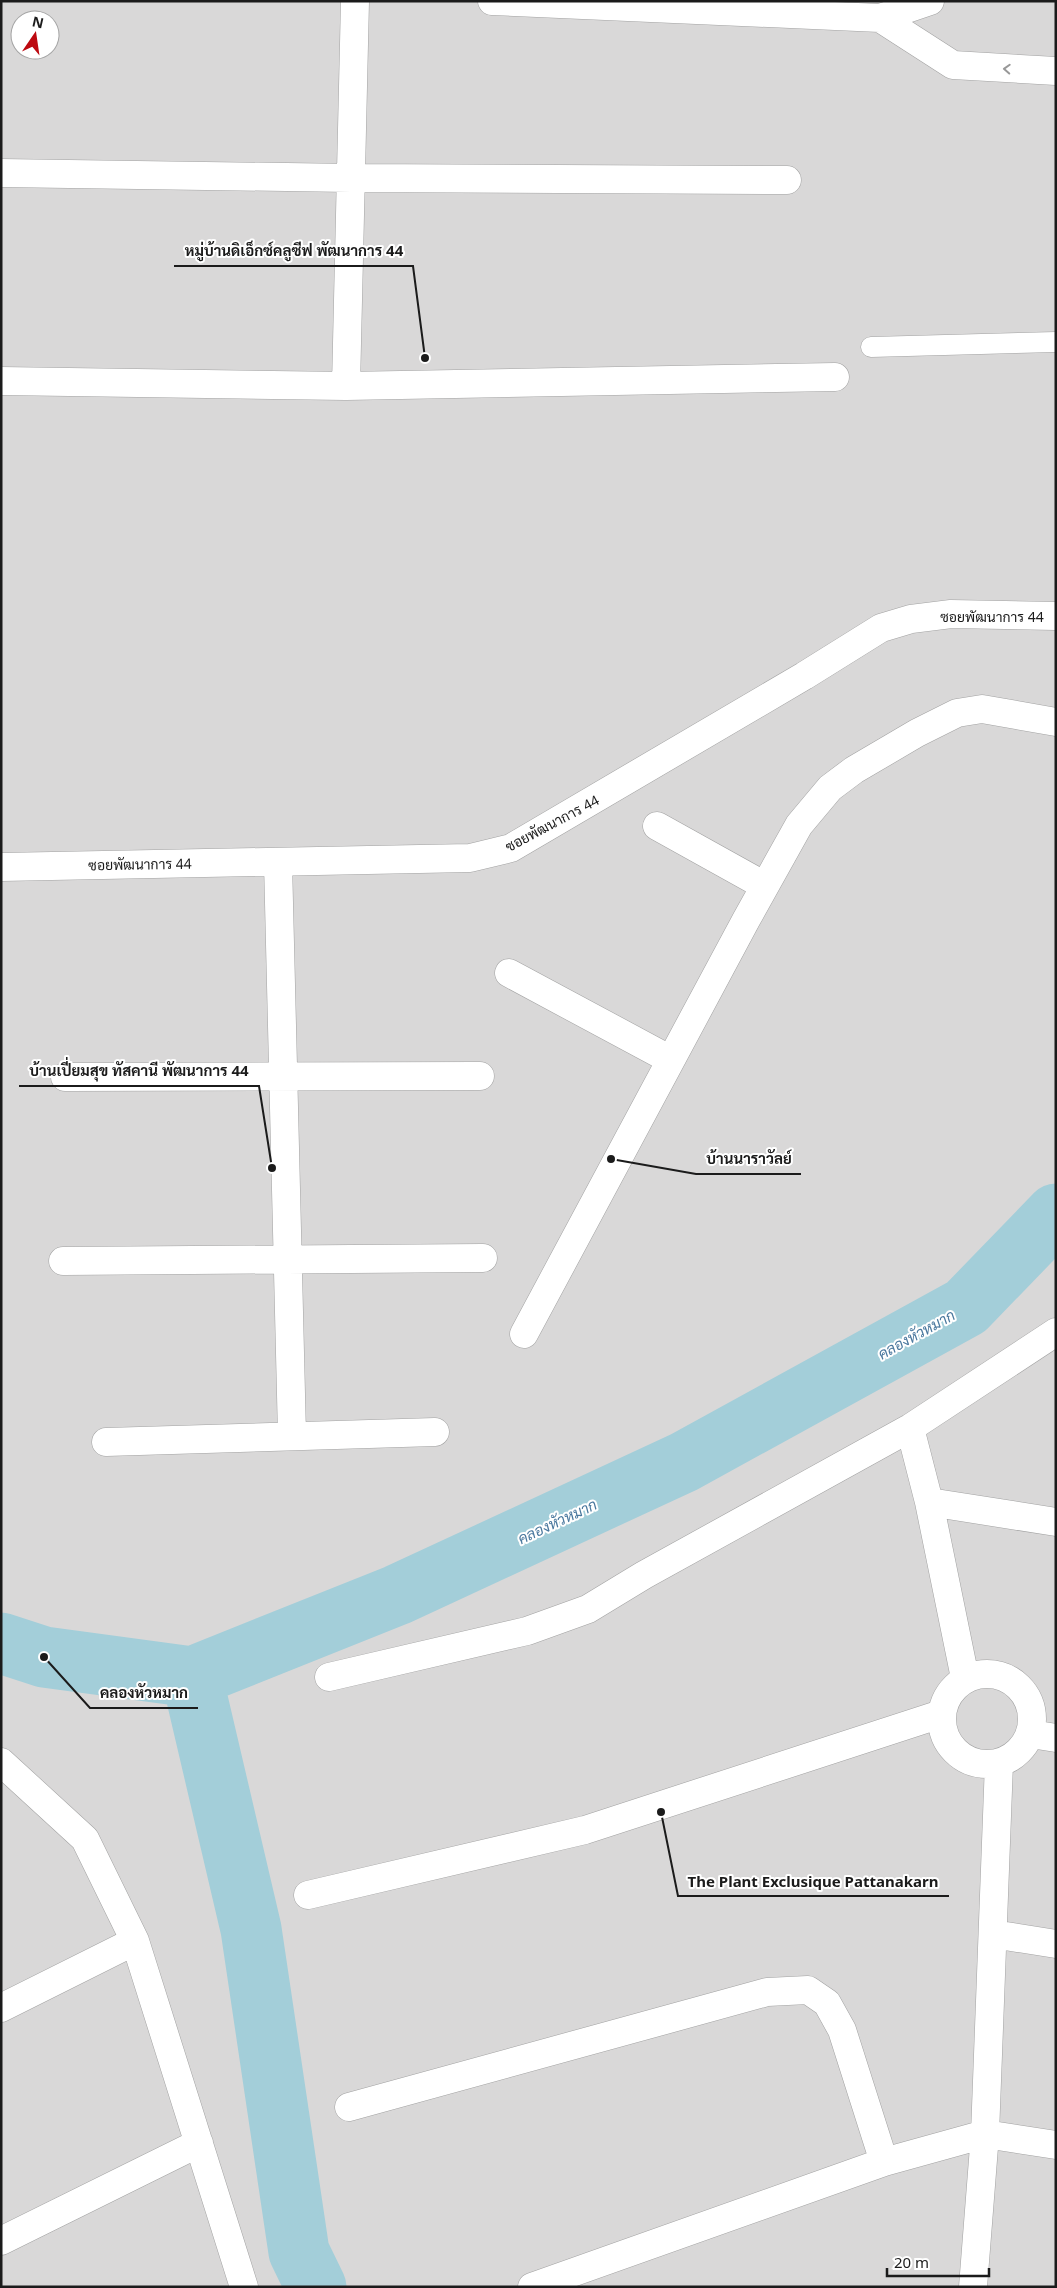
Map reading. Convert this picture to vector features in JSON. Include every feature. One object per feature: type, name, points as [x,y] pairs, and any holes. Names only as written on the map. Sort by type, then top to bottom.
[{"type":"street","points":[[346,386],[355,1]]},
{"type":"street","points":[[492,1],[880,18],[930,1]]},
{"type":"street","points":[[880,18],[953,66],[1056,71]]},
{"type":"street","points":[[1,173],[351,178],[787,180]]},
{"type":"street","points":[[1,381],[346,386],[835,377]]},
{"type":"street","name":"ซอยพัฒนาการ 44","points":[[1,866],[470,858],[511,848],[720,726],[881,628],[911,619],[951,614],[1056,616]]},
{"type":"street","points":[[524,1334],[799,825],[830,788],[854,770],[917,733],[957,714],[982,709],[1056,722]]},
{"type":"street","points":[[657,826],[765,886]]},
{"type":"street","points":[[278,862],[292,1435]]},
{"type":"street","points":[[509,973],[671,1060]]},
{"type":"street","points":[[65,1077],[480,1076]]},
{"type":"street","points":[[63,1261],[483,1258]]},
{"type":"street","points":[[328,1677],[527,1631],[588,1609],[644,1575],[910,1428],[1056,1332]]},
{"type":"street","points":[[910,1428],[929,1502],[965,1678]]},
{"type":"street","points":[[106,1442],[435,1432]]},
{"type":"street","points":[[929,1502],[1056,1522]]},
{"type":"street","points":[[987,1672],[1008,1677],[1025,1692],[1043,1736],[999,1763],[977,1764],[957,1754],[944,1736],[941,1714],[949,1693],[965,1678],[987,1672]]},
{"type":"street","points":[[308,1895],[585,1830],[941,1714]]},
{"type":"street","points":[[973,2287],[985,2134],[999,1763]]},
{"type":"street","points":[[4,1770],[85,1839],[134,1941],[244,2287]]},
{"type":"street","points":[[993,1934],[1056,1944]]},
{"type":"street","points":[[1,2008],[134,1941]]},
{"type":"street","points":[[348,2107],[767,1992],[808,1990],[827,2003],[842,2030],[884,2162]]},
{"type":"street","points":[[532,2287],[884,2162],[985,2134],[1056,2145]]},
{"type":"street","points":[[1,2241],[199,2144]]},
{"type":"lane","points":[[871,347],[1056,342]]},
{"type":"shaded area","points":[[1,1],[1056,1],[1056,2287],[1,2287]]},
{"type":"waterway","name":"คลองหัวหมาก","points":[[1,1643],[44,1657],[192,1677],[397,1595],[684,1462],[966,1307],[1056,1214]]},
{"type":"waterway","points":[[192,1677],[251,1929],[299,2252],[316,2287]]},
{"type":"place","name":"หมู่บ้านดิเอ็กซ์คลูซีฟ พัฒนาการ 44","points":[[425,358]]},
{"type":"place","name":"บ้านนาราวัลย์","points":[[611,1159]]},
{"type":"place","name":"บ้านเปี่ยมสุข ทัสคานี พัฒนาการ 44","points":[[272,1168]]},
{"type":"place","name":"คลองหัวหมาก","points":[[44,1657]]},
{"type":"place","name":"The Plant Exclusique Pattanakarn","points":[[661,1812]]}]
